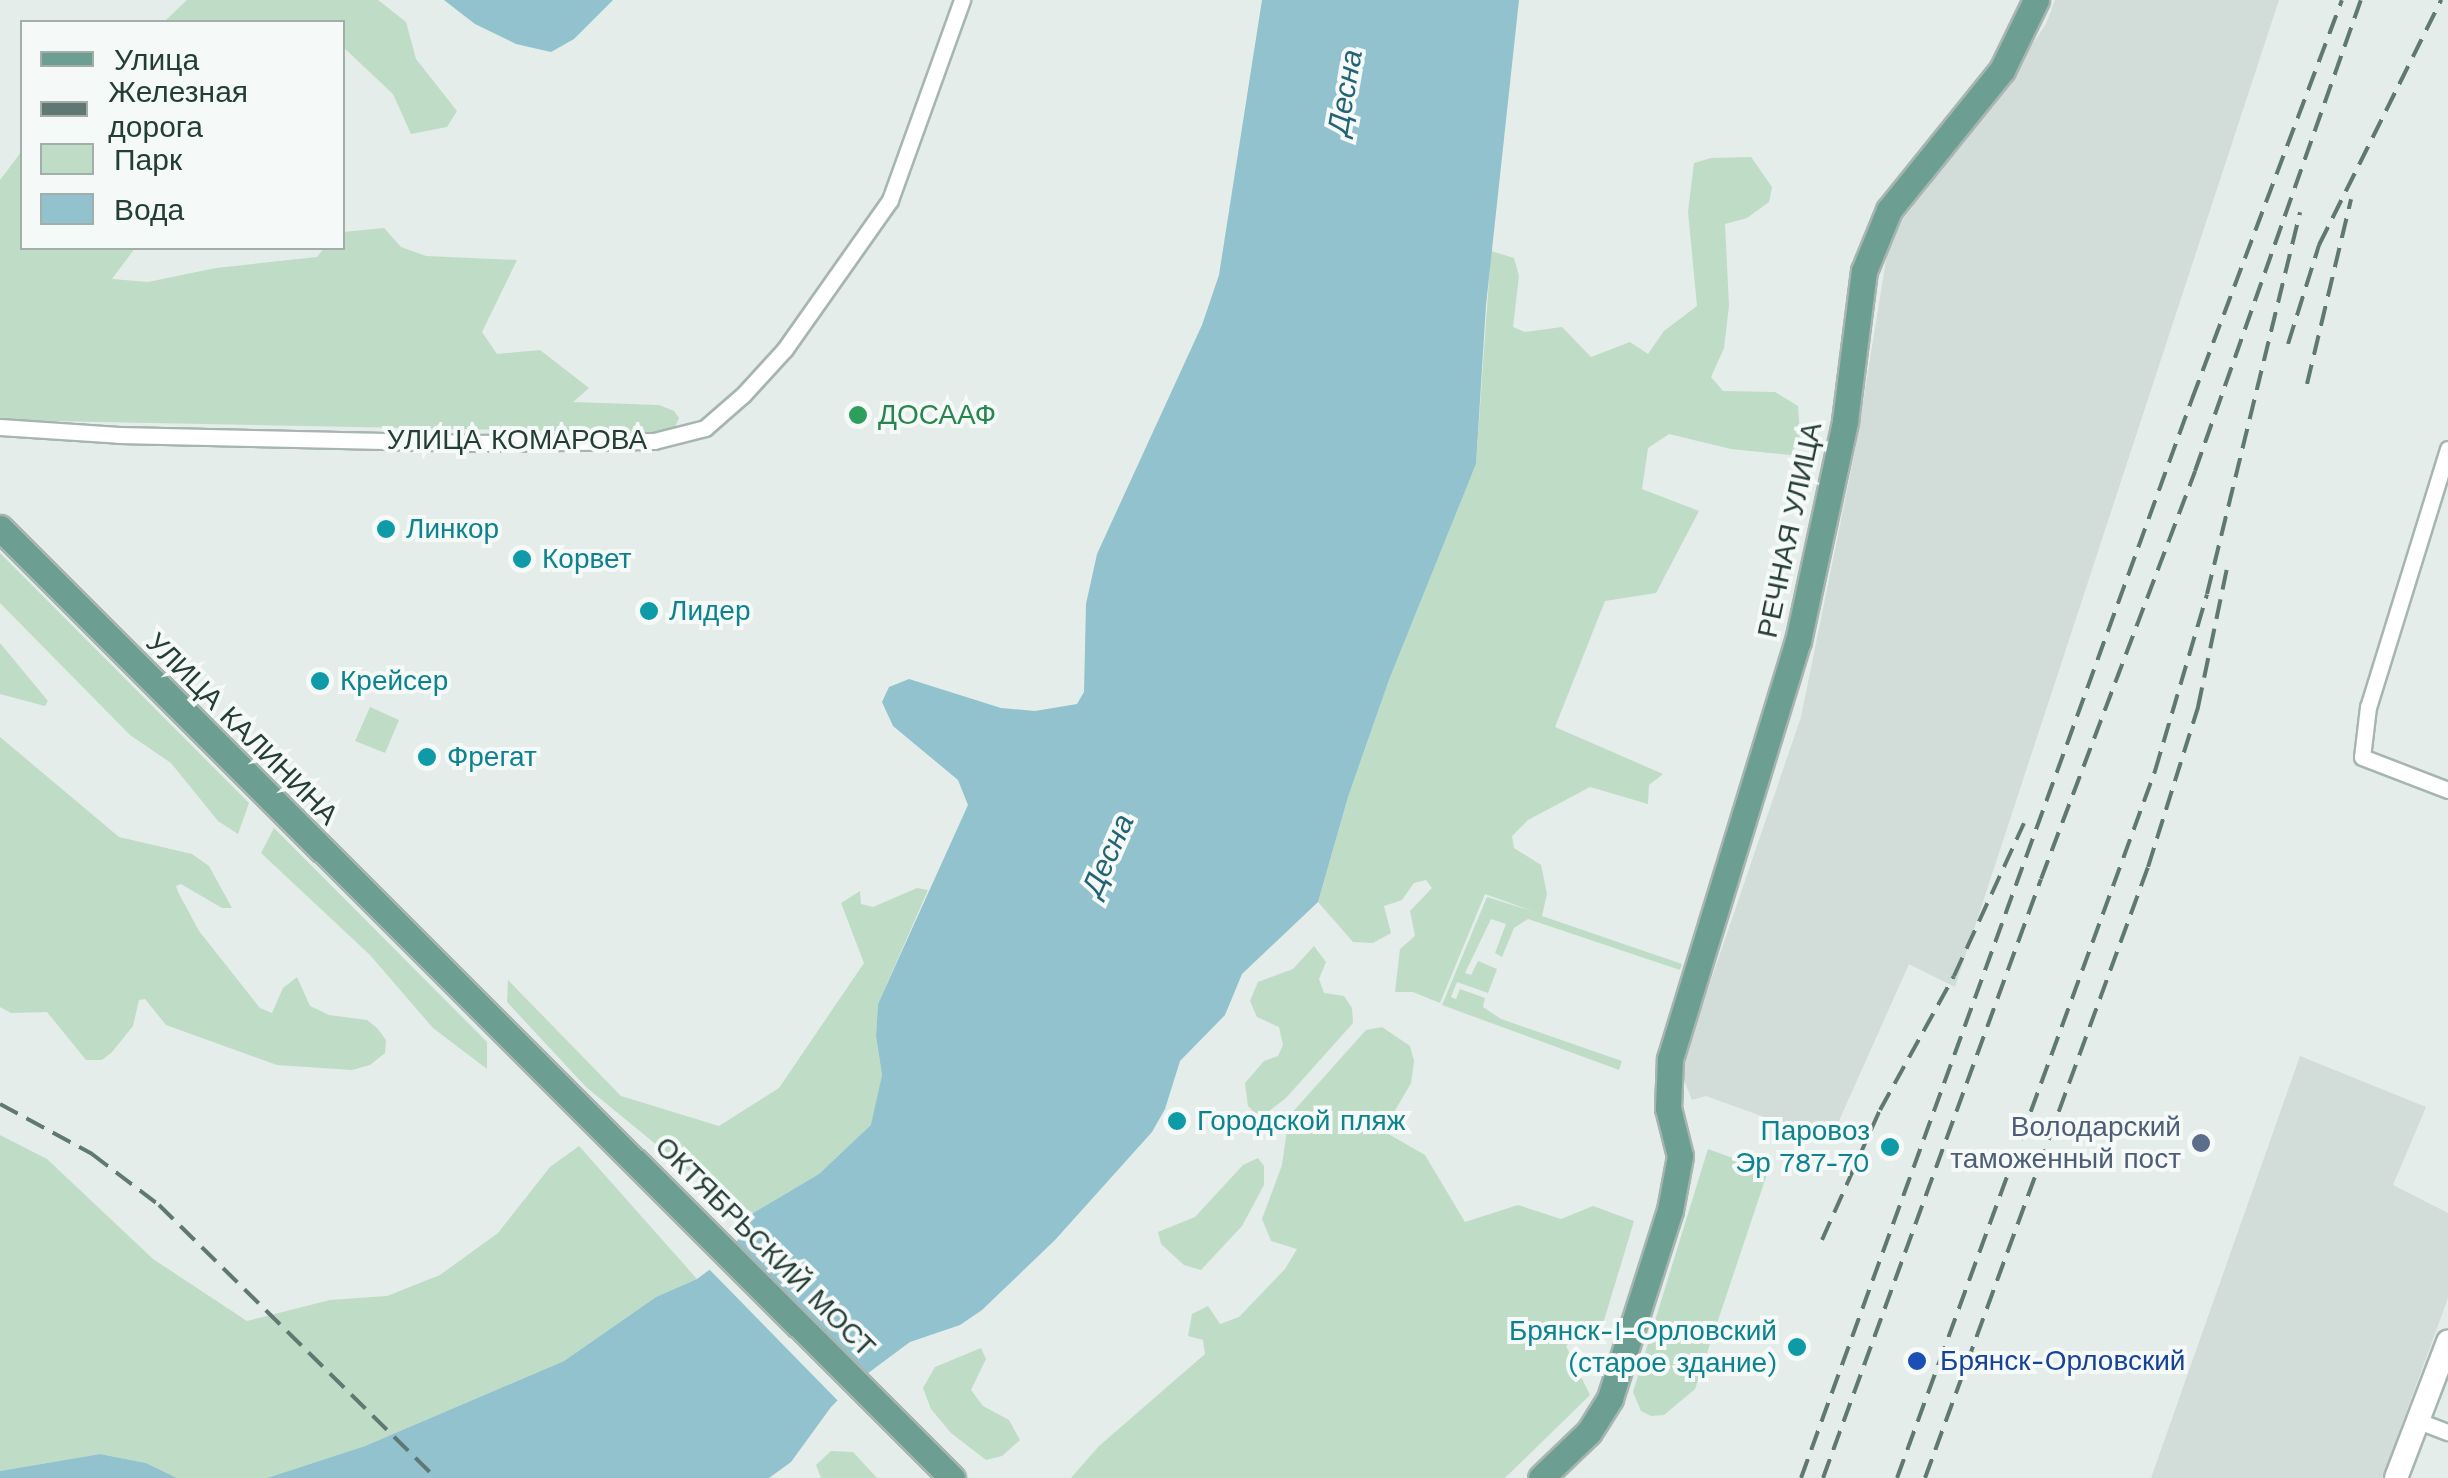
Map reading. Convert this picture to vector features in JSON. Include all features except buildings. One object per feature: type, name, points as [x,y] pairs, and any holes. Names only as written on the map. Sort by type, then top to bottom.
[{"type":"main road","name":"РЕЧНАЯ УЛИЦА","points":[[1541,1478],[1589,1432],[1604,1411],[1628,1352],[1678,1170],[1680,1143],[1668,1108],[1670,1059],[1798,641],[1845,421],[1864,271],[1889,210],[2002,70],[2036,0]]},
{"type":"main road","name":"УЛИЦА КАЛИНИНА","points":[[0,528],[532,1063]]},
{"type":"main road","name":"ОКТЯБРЬСКИЙ МОСТ","points":[[532,1063],[929,1478]]},
{"type":"main road","name":"ОКТЯБРЬСКИЙ МОСТ","points":[[532,1063],[952,1478]]},
{"type":"main road","name":"РЕЧНАЯ УЛИЦА","points":[[1519,1478],[1588,1410],[1607,1372],[1662,1178],[1662,1118],[1668,1108]]},
{"type":"main road","points":[[2396,1478],[2448,1342]]},
{"type":"street","name":"УЛИЦА КОМАРОВА","points":[[0,427],[118,435],[473,443],[654,441],[706,428],[744,396],[785,349],[890,200],[962,0]]},
{"type":"street","points":[[2448,449],[2368,706],[2362,757],[2448,790]]},
{"type":"street","points":[[2416,1420],[2448,1432]]},
{"type":"shaded area","points":[[2055,0],[2279,0],[1955,987],[1909,964],[1830,1141],[1706,1096],[1692,1100],[1683,1078],[1683,1062],[1801,717],[1855,451],[1890,236],[1994,101],[2046,24]]},
{"type":"shaded area","points":[[2300,1056],[2426,1107],[2393,1185],[2448,1213],[2448,1298],[2382,1478],[2151,1478]]},
{"type":"green space","points":[[187,0],[378,0],[406,22],[416,59],[457,111],[447,127],[411,134],[393,94],[345,49],[345,20],[166,20]]},
{"type":"green space","points":[[20,154],[20,250],[134,250],[112,279],[148,282],[216,268],[317,257],[322,250],[345,250],[345,232],[384,228],[401,247],[426,256],[517,260],[482,332],[497,354],[540,350],[589,388],[573,402],[659,405],[674,411],[679,418],[675,427],[663,433],[0,420],[0,180]]},
{"type":"green space","points":[[1751,157],[1772,187],[1769,202],[1747,218],[1725,224],[1729,306],[1724,348],[1711,377],[1723,391],[1775,392],[1798,406],[1800,436],[1791,455],[1731,449],[1669,434],[1648,448],[1642,489],[1699,511],[1656,593],[1605,601],[1555,727],[1663,774],[1649,785],[1648,804],[1590,787],[1528,820],[1512,836],[1514,848],[1541,865],[1547,894],[1542,916],[1682,964],[1680,970],[1528,919],[1514,928],[1502,957],[1495,953],[1506,924],[1491,919],[1465,973],[1471,975],[1478,961],[1497,969],[1488,993],[1457,982],[1451,997],[1456,999],[1460,989],[1485,998],[1483,1007],[1501,1019],[1622,1061],[1619,1070],[1442,1005],[1487,897],[1535,912],[1485,894],[1440,1003],[1413,992],[1395,992],[1400,949],[1415,936],[1410,911],[1432,888],[1426,880],[1414,883],[1402,900],[1384,906],[1391,933],[1373,943],[1353,942],[1318,902],[1348,797],[1389,680],[1476,464],[1491,251],[1514,258],[1519,276],[1513,327],[1525,332],[1562,327],[1591,357],[1630,342],[1648,354],[1664,331],[1697,306],[1688,212],[1694,163],[1711,158]]},
{"type":"green space","points":[[0,553],[249,803],[238,834],[218,821],[171,763],[130,735],[0,603]]},
{"type":"green space","points":[[0,643],[48,701],[45,706],[0,694]]},
{"type":"green space","points":[[370,707],[399,720],[385,753],[355,741]]},
{"type":"green space","points":[[0,737],[119,837],[192,854],[209,866],[232,908],[222,908],[181,884],[176,886],[178,892],[199,931],[260,1008],[272,1013],[283,988],[297,977],[310,1006],[329,1015],[367,1020],[377,1028],[386,1040],[385,1053],[370,1065],[352,1070],[277,1065],[166,1025],[145,999],[139,1000],[133,1026],[112,1052],[102,1060],[86,1060],[47,1012],[11,1013],[0,1007]]},
{"type":"green space","points":[[274,828],[487,1042],[487,1069],[433,1028],[370,955],[261,853]]},
{"type":"green space","points":[[917,888],[928,890],[878,1004],[876,1036],[882,1075],[872,1125],[819,1174],[753,1213],[697,1178],[586,1087],[507,1002],[508,980],[621,1096],[719,1126],[779,1088],[864,963],[841,903],[860,891],[861,904],[873,907]]},
{"type":"green space","points":[[1314,946],[1326,962],[1319,979],[1324,993],[1344,996],[1352,1008],[1353,1023],[1286,1098],[1260,1118],[1248,1106],[1245,1083],[1264,1061],[1278,1056],[1283,1045],[1279,1027],[1257,1017],[1250,1001],[1258,982],[1293,969]]},
{"type":"green space","points":[[1382,1027],[1410,1046],[1414,1061],[1411,1083],[1383,1131],[1425,1155],[1465,1222],[1518,1205],[1561,1219],[1593,1206],[1634,1221],[1602,1327],[1581,1331],[1566,1346],[1590,1395],[1505,1478],[1071,1478],[1099,1446],[1205,1354],[1203,1340],[1188,1336],[1192,1314],[1208,1306],[1220,1324],[1239,1317],[1285,1269],[1297,1249],[1271,1241],[1262,1219],[1282,1165],[1289,1116],[1366,1030]]},
{"type":"green space","points":[[0,1135],[47,1159],[153,1259],[247,1321],[330,1300],[387,1296],[440,1275],[498,1233],[550,1167],[579,1146],[697,1279],[656,1297],[564,1361],[365,1446],[267,1478],[177,1478],[146,1463],[100,1454],[0,1471]]},
{"type":"green space","points":[[1708,1149],[1768,1171],[1695,1389],[1664,1415],[1651,1416],[1641,1411],[1633,1392]]},
{"type":"green space","points":[[1258,1158],[1264,1166],[1264,1185],[1242,1226],[1201,1270],[1184,1265],[1161,1244],[1158,1232],[1195,1217],[1243,1165]]},
{"type":"green space","points":[[981,1348],[986,1359],[971,1390],[983,1406],[1009,1420],[1020,1440],[1002,1456],[986,1460],[951,1433],[931,1409],[923,1388],[935,1367]]},
{"type":"green space","points":[[831,1451],[853,1452],[877,1478],[821,1478],[816,1465]]},
{"type":"water","points":[[444,0],[613,0],[574,39],[551,52],[516,44],[475,24]]},
{"type":"water","name":"Десна","points":[[1262,0],[1519,0],[1486,305],[1476,464],[1389,680],[1348,797],[1318,902],[1242,974],[1225,1015],[1180,1061],[1165,1109],[1152,1132],[1055,1240],[982,1310],[960,1325],[910,1342],[856,1382],[831,1407],[791,1462],[769,1478],[267,1478],[365,1446],[564,1361],[656,1297],[697,1279],[716,1265],[745,1232],[753,1213],[819,1174],[871,1125],[882,1075],[876,1036],[878,1004],[968,805],[958,780],[893,726],[882,702],[889,687],[909,679],[1001,708],[1035,711],[1077,704],[1084,692],[1086,604],[1097,554],[1202,325],[1219,275]]},
{"type":"water","points":[[100,1454],[146,1463],[177,1478],[0,1478],[0,1471]]},
{"type":"pier","points":[[733,1238],[870,1377],[841,1404],[706,1266]]},
{"type":"railway","points":[[1801,1478],[2192,399],[2342,0]]},
{"type":"railway","points":[[1823,1478],[2041,879],[2195,471],[2361,0]]},
{"type":"railway","points":[[2288,344],[2319,245],[2441,0]]},
{"type":"railway","points":[[2307,384],[2351,199]]},
{"type":"railway","points":[[1897,1478],[2155,771],[2207,594],[2300,212]]},
{"type":"railway","points":[[1925,1478],[2148,867],[2198,707],[2228,563]]},
{"type":"railway","points":[[1822,1240],[1880,1110],[1954,976],[2024,823]]},
{"type":"railway","points":[[0,1104],[92,1154],[159,1205],[436,1478]]},
{"type":"place","name":"ДОСААФ","points":[[858,415]]},
{"type":"place","name":"Линкор","points":[[386,529]]},
{"type":"place","name":"Корвет","points":[[522,559]]},
{"type":"place","name":"Лидер","points":[[649,611]]},
{"type":"place","name":"Крейсер","points":[[320,681]]},
{"type":"place","name":"Фрегат","points":[[427,757]]},
{"type":"place","name":"Городской пляж","points":[[1177,1121]]},
{"type":"place","name":"Володарский таможенный пост","points":[[2201,1143]]},
{"type":"place","name":"Паровоз Эр 787-70","points":[[1890,1147]]},
{"type":"place","name":"Брянск-I-Орловский (старое здание)","points":[[1797,1347]]},
{"type":"place","name":"Брянск-Орловский","points":[[1917,1361]]}]
